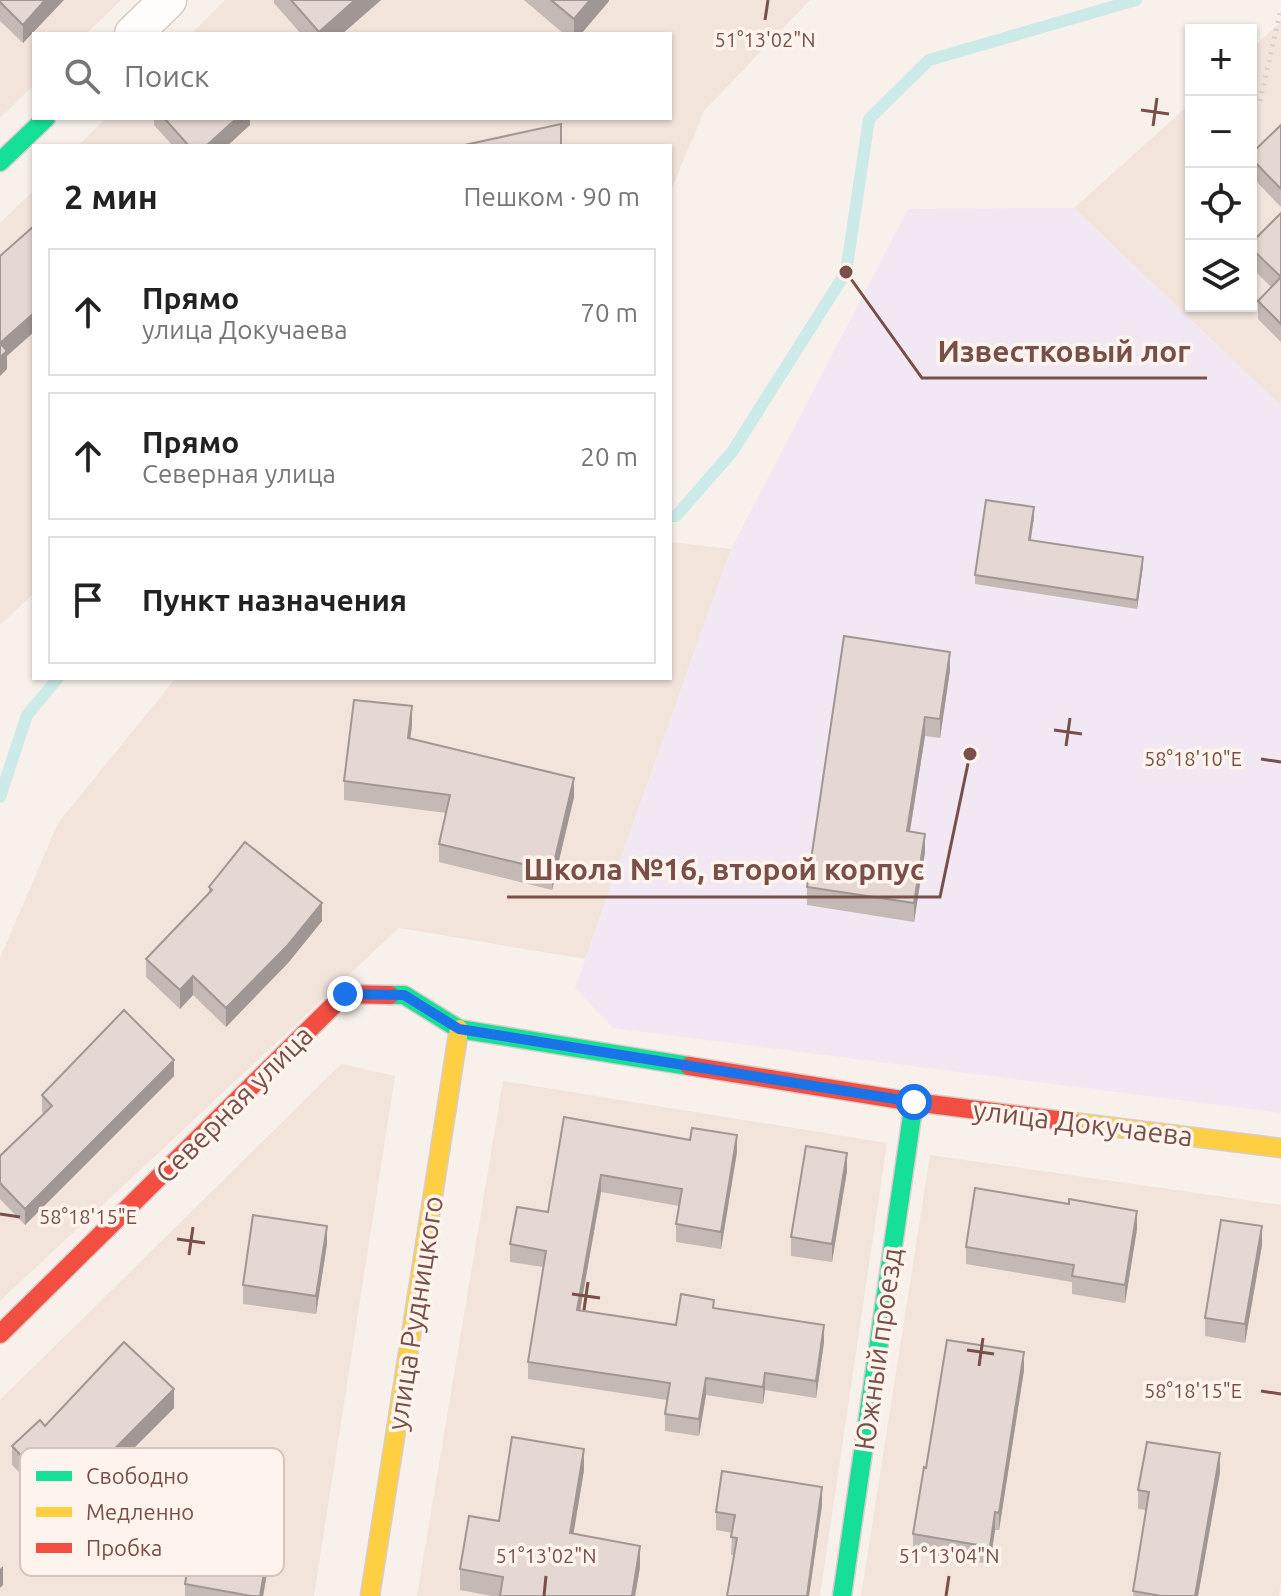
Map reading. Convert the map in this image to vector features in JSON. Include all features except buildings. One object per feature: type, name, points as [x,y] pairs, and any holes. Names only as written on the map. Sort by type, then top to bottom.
[{"type":"street","points":[[135,32],[168,0]]},
{"type":"street","points":[[0,162],[44,120]]},
{"type":"street","name":"Северная улица","points":[[0,1334],[345,994],[404,995],[459,1029]]},
{"type":"street","name":"улица Докучаева","points":[[459,1029],[914,1102],[1281,1148]]},
{"type":"street","name":"улица Рудницкого","points":[[370,1596],[459,1029]]},
{"type":"street","name":"Южный проезд","points":[[842,1596],[914,1102]]},
{"type":"path","points":[[1260,101],[1281,9]]},
{"type":"shaded area","points":[[0,0],[121,0],[88,32],[32,32],[32,87],[0,118]]},
{"type":"shaded area","points":[[225,0],[810,0],[704,111],[672,188],[672,144],[80,144],[104,120],[672,120],[672,32],[193,32]]},
{"type":"shaded area","points":[[1281,22],[1281,406],[1074,208],[1185,108],[1185,312],[1257,312],[1257,44]]},
{"type":"shaded area","points":[[32,192],[32,595],[0,625],[0,223]]},
{"type":"shaded area","points":[[1074,208],[1281,406],[1281,1113],[613,1028],[575,988],[731,549],[908,209]]},
{"type":"shaded area","points":[[672,542],[731,549],[585,959],[399,928],[0,1301],[0,958],[58,823],[174,680],[672,680]]},
{"type":"shaded area","points":[[341,1064],[395,1076],[314,1596],[0,1596],[0,1400]]},
{"type":"shaded area","points":[[503,1081],[887,1143],[820,1596],[417,1596]]},
{"type":"shaded area","points":[[930,1155],[1281,1205],[1279,1596],[861,1596]]},
{"type":"waterway","points":[[672,516],[676,516],[732,452],[846,272],[869,119],[929,60],[1136,0]]},
{"type":"waterway","points":[[0,797],[27,715],[56,680]]},
{"type":"traffic: fast","points":[[0,162],[44,120]]},
{"type":"traffic: fast","points":[[390,995],[404,995],[459,1029],[689,1066]]},
{"type":"traffic: fast","points":[[842,1596],[914,1102]]},
{"type":"traffic: slow","points":[[370,1596],[459,1029]]},
{"type":"traffic: slow","points":[[1072,1122],[1281,1148]]},
{"type":"traffic: jam","points":[[0,1334],[345,994],[390,995]]},
{"type":"traffic: jam","points":[[689,1066],[914,1102],[1072,1122]]},
{"type":"place","name":"Известковый лог","points":[[846,272]]},
{"type":"place","name":"Школа №16, второй корпус","points":[[970,754]]},
{"type":"route","points":[[345,994],[404,995],[459,1029],[914,1102]]}]
